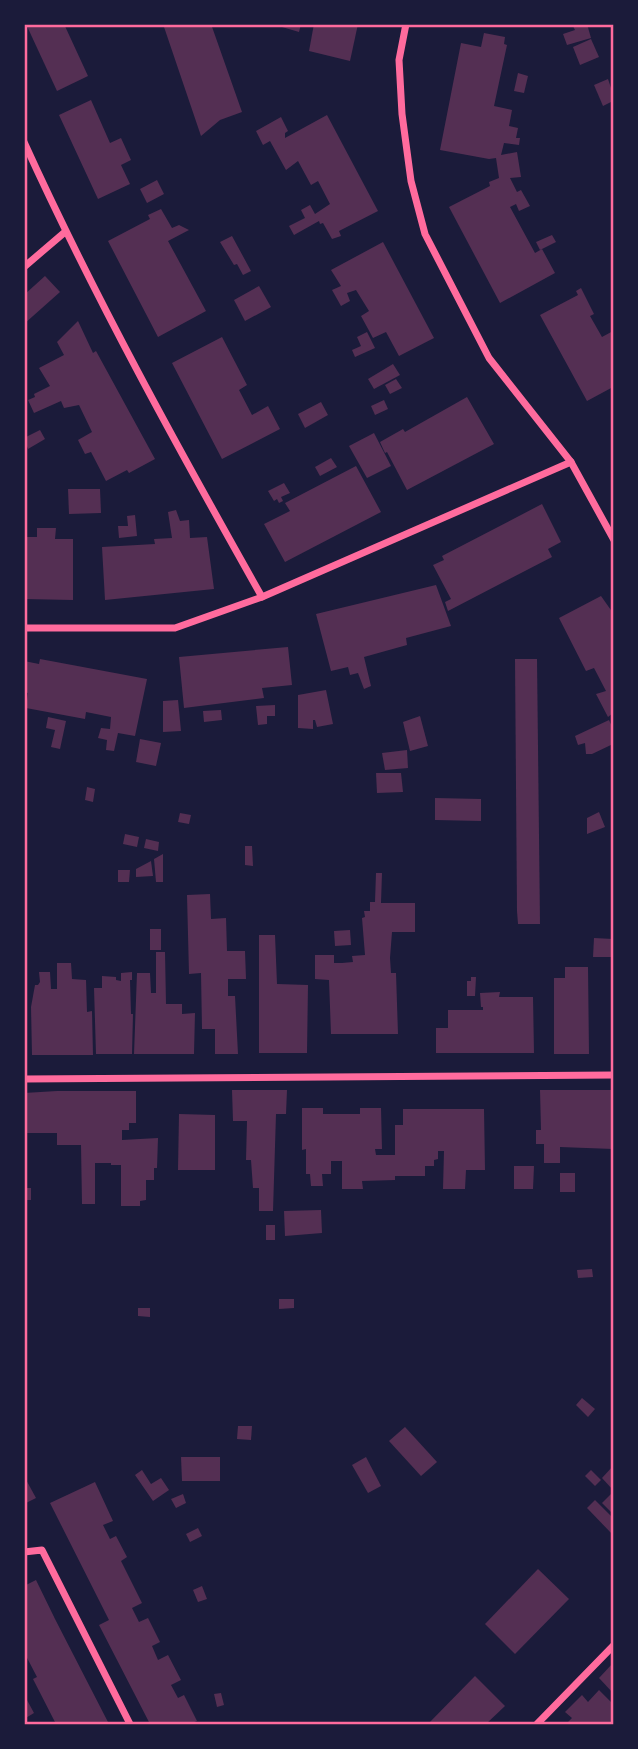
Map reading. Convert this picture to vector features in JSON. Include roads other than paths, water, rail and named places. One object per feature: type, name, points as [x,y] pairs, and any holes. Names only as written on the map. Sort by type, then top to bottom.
[{"type":"street","points":[[406,24],[399,60],[402,114],[411,181],[425,234],[489,358],[571,462],[614,541]]},
{"type":"street","points":[[24,142],[65,232],[262,597]]},
{"type":"street","points":[[24,267],[65,232]]},
{"type":"street","points":[[24,628],[175,628],[262,597],[571,462]]},
{"type":"street","points":[[24,1079],[614,1075]]},
{"type":"street","points":[[24,1552],[41,1550],[130,1724]]},
{"type":"street","points":[[537,1724],[614,1645]]}]
